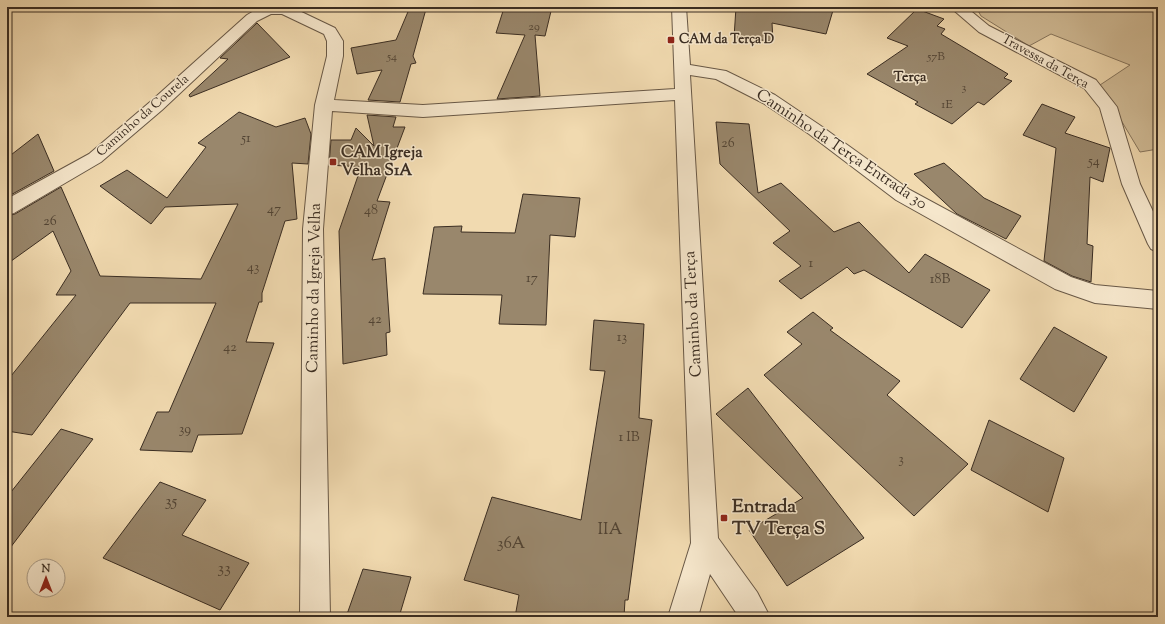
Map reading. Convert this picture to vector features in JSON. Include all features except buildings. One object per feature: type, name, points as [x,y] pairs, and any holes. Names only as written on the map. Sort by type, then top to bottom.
[{"type":"street","name":"Caminho da Terça","points":[[679,7],[705,543],[683,617]]},
{"type":"street","name":"Travessa da Terça","points":[[957,7],[984,29],[1090,84],[1108,107],[1131,184],[1158,244]]},
{"type":"street","name":"Caminho da Igreja Velha","points":[[267,8],[285,10],[330,31],[335,41],[335,56],[324,105],[312,229],[315,617]]},
{"type":"street","name":"Caminho da Courela","points":[[7,208],[95,158],[156,106],[252,18],[267,8]]},
{"type":"street","name":"Caminho da Terça Entrada 30","points":[[681,69],[720,75],[769,100],[815,130],[903,195],[1063,283],[1095,294],[1158,300]]},
{"type":"street","points":[[324,105],[423,111],[683,94]]},
{"type":"street","points":[[705,543],[747,602],[754,617]]},
{"type":"shaded area","points":[[976,7],[1158,7],[1158,149],[1140,152],[1100,85],[1130,65],[1051,34],[1029,46],[981,16]]},
{"type":"place","name":"CAM da Terça D","points":[[671,40]]},
{"type":"place","name":"CAM Igreja Velha S1A","points":[[333,162]]},
{"type":"place","name":"Entrada TV Terça S","points":[[724,518]]},
{"type":"district","name":"Terça","points":[[910,78]]}]
